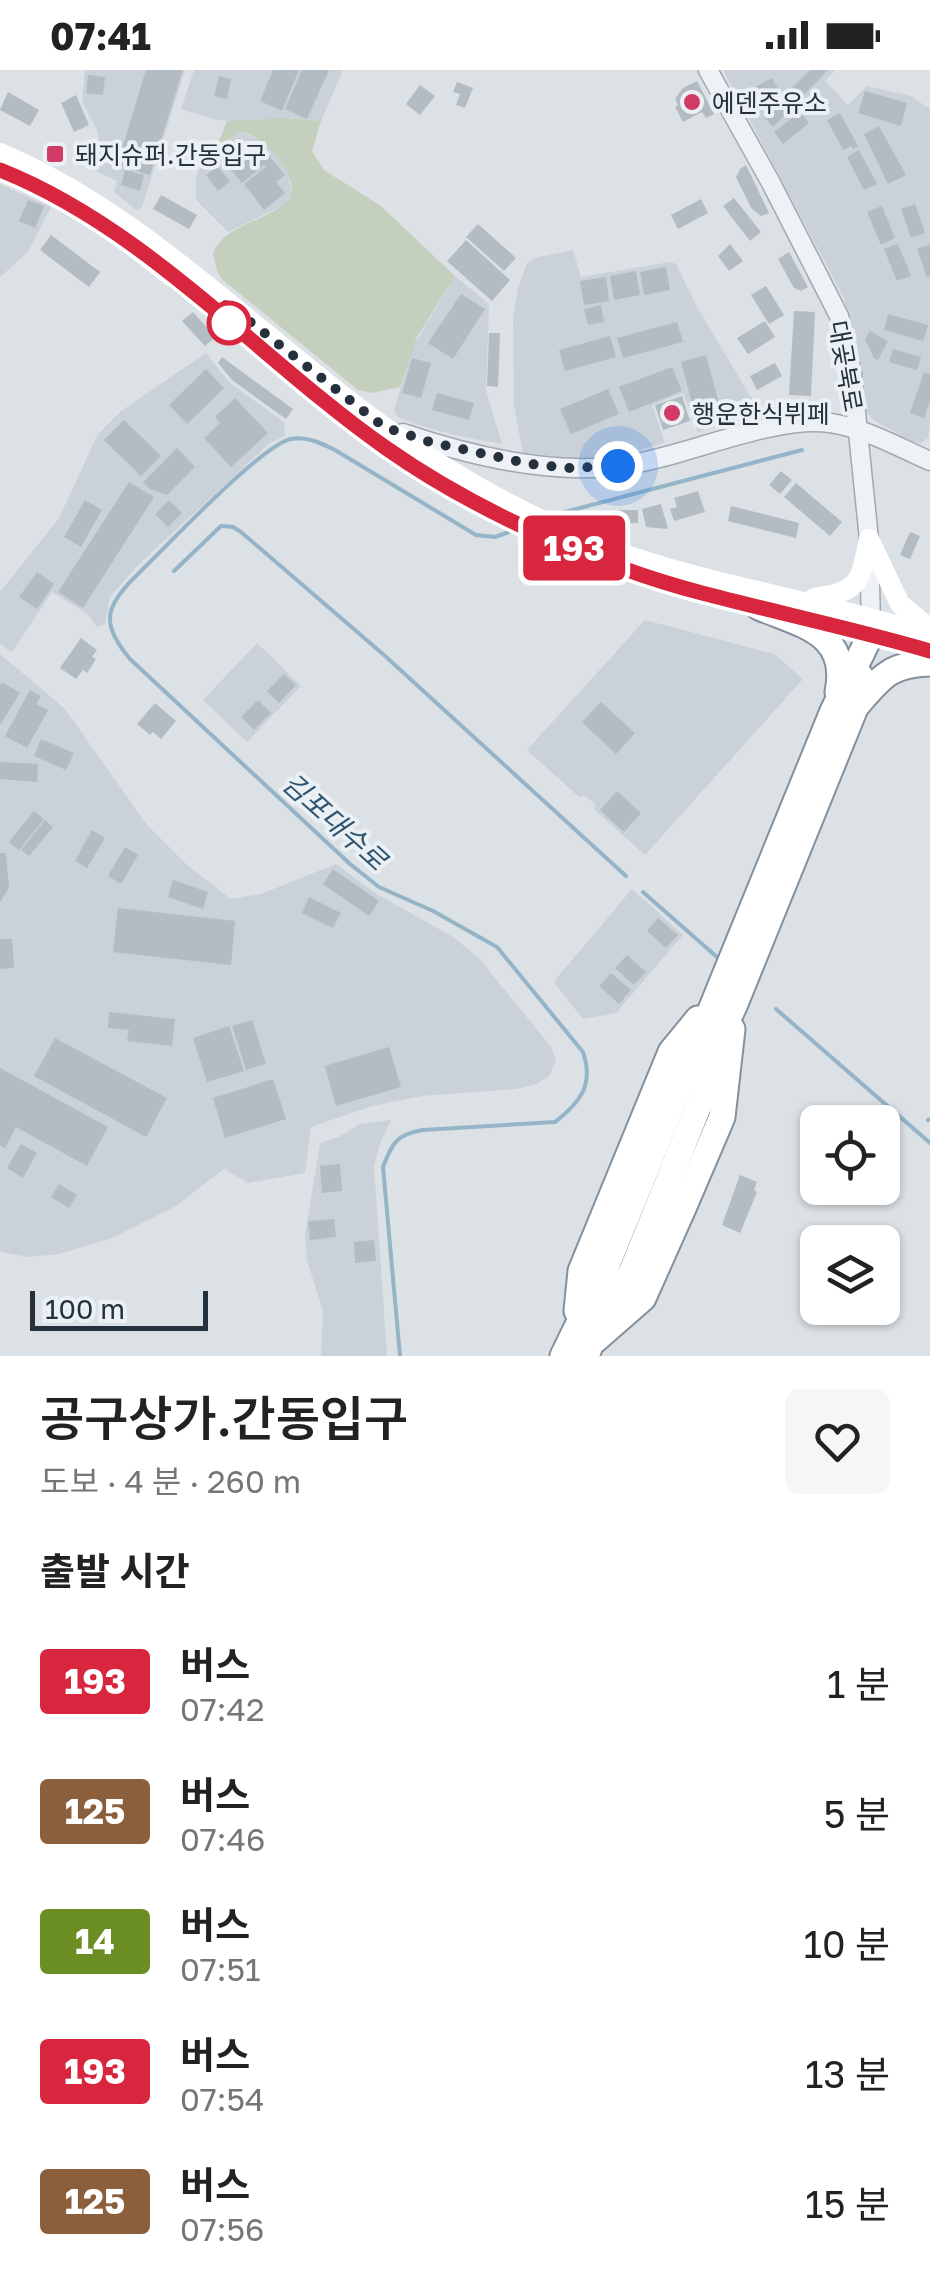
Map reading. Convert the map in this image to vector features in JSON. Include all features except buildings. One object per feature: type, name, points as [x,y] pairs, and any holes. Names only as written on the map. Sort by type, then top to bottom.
[{"type":"highway","points":[[758,607],[810,628],[828,640],[840,660],[844,710]]},
{"type":"highway","points":[[584,1346],[692,1092],[844,710],[871,625]]},
{"type":"highway","points":[[844,710],[890,670],[906,664],[930,663]]},
{"type":"highway","points":[[564,1356],[584,1346],[643,1298],[722,1117],[725,1001]]},
{"type":"highway","points":[[584,1346],[581,1271],[671,1052],[725,1001]]},
{"type":"main road","points":[[0,154],[63,182],[138,233],[384,427],[495,496],[630,556],[803,600],[930,651]]},
{"type":"main road","points":[[0,170],[38,185],[141,252],[376,441],[438,480],[578,550],[638,574],[758,607],[930,632]]},
{"type":"main road","points":[[803,600],[845,594],[855,585],[861,576],[869,539]]},
{"type":"main road","points":[[869,539],[900,604],[930,632]]},
{"type":"street","name":"대곶북로","points":[[708,70],[839,316],[852,374],[869,539],[871,625]]},
{"type":"street","points":[[384,427],[456,448],[552,467],[618,466],[784,425],[824,422],[857,428],[930,461]]},
{"type":"street","points":[[441,464],[443,455],[456,448]]},
{"type":"shaded area","points":[[85,70],[185,70],[142,207],[137,211],[114,192],[117,181],[87,167],[98,146],[98,132],[82,101]]},
{"type":"shaded area","points":[[194,70],[343,70],[321,121],[287,118],[240,122],[181,109]]},
{"type":"shaded area","points":[[723,70],[835,70],[825,81],[848,105],[867,86],[911,96],[930,109],[930,423],[928,438],[921,443],[875,421],[867,413],[844,298]]},
{"type":"shaded area","points":[[240,132],[271,148],[288,171],[291,192],[284,205],[228,232],[196,200],[196,176],[205,158]]},
{"type":"shaded area","points":[[0,184],[51,207],[28,252],[0,277]]},
{"type":"shaded area","points":[[573,250],[581,277],[676,264],[759,411],[758,416],[698,432],[683,393],[652,405],[665,443],[614,456],[572,461],[523,454],[514,405],[513,318],[518,289],[527,263],[534,258]]},
{"type":"shaded area","points":[[455,276],[489,304],[486,391],[502,444],[415,424],[394,411],[411,350]]},
{"type":"shaded area","points":[[206,353],[230,383],[284,422],[285,436],[270,443],[141,562],[110,597],[105,624],[97,627],[89,615],[52,592],[12,652],[0,644],[0,592],[59,518],[98,434],[121,411]]},
{"type":"shaded area","points":[[645,620],[774,654],[803,679],[645,855],[595,810],[595,804],[586,796],[579,797],[527,750]]},
{"type":"shaded area","points":[[257,643],[301,686],[247,742],[203,700]]},
{"type":"shaded area","points":[[0,654],[65,709],[147,825],[188,866],[231,899],[261,894],[336,864],[375,893],[453,937],[478,957],[551,1047],[556,1060],[550,1075],[537,1084],[516,1089],[422,1096],[372,1106],[311,1127],[305,1173],[248,1183],[224,1169],[176,1206],[112,1238],[59,1254],[28,1257],[0,1252]]},
{"type":"shaded area","points":[[632,889],[683,935],[616,1013],[583,1019],[555,984],[556,979]]},
{"type":"shaded area","points":[[391,1120],[374,1166],[387,1356],[321,1356],[323,1311],[307,1260],[305,1236],[320,1143],[360,1124]]},
{"type":"green space","points":[[227,121],[321,121],[312,151],[324,170],[381,206],[455,276],[417,337],[400,387],[372,393],[358,390],[223,280],[217,271],[213,254],[222,240],[236,229],[270,214],[291,194],[290,179],[278,158],[256,138],[240,132],[216,148]]},
{"type":"waterway","name":"김포대수로","points":[[400,1356],[383,1167],[393,1146],[401,1137],[423,1130],[555,1122],[583,1092],[587,1074],[583,1052],[497,947],[433,911],[379,887],[350,864],[130,659],[114,637],[110,617],[124,588],[188,523],[258,459],[291,439],[308,439],[335,450],[476,535],[495,537],[509,532]]},
{"type":"waterway","name":"김포대수로","points":[[553,515],[802,450]]},
{"type":"waterway","points":[[174,571],[221,526],[241,532],[384,655],[626,876]]},
{"type":"waterway","points":[[643,892],[718,958]]},
{"type":"waterway","points":[[776,1009],[930,1143]]},
{"type":"bus line","name":"193","points":[[0,170],[38,185],[141,252],[388,449],[481,504],[638,574],[930,651]]},
{"type":"place","name":"에덴주유소","points":[[692,102]]},
{"type":"place","name":"돼지슈퍼.간동입구","points":[[55,154]]},
{"type":"place","name":"행운한식뷔페","points":[[672,413]]},
{"type":"route","points":[[229,323],[225,302],[384,427],[430,442],[530,464],[569,468],[618,466]]}]
